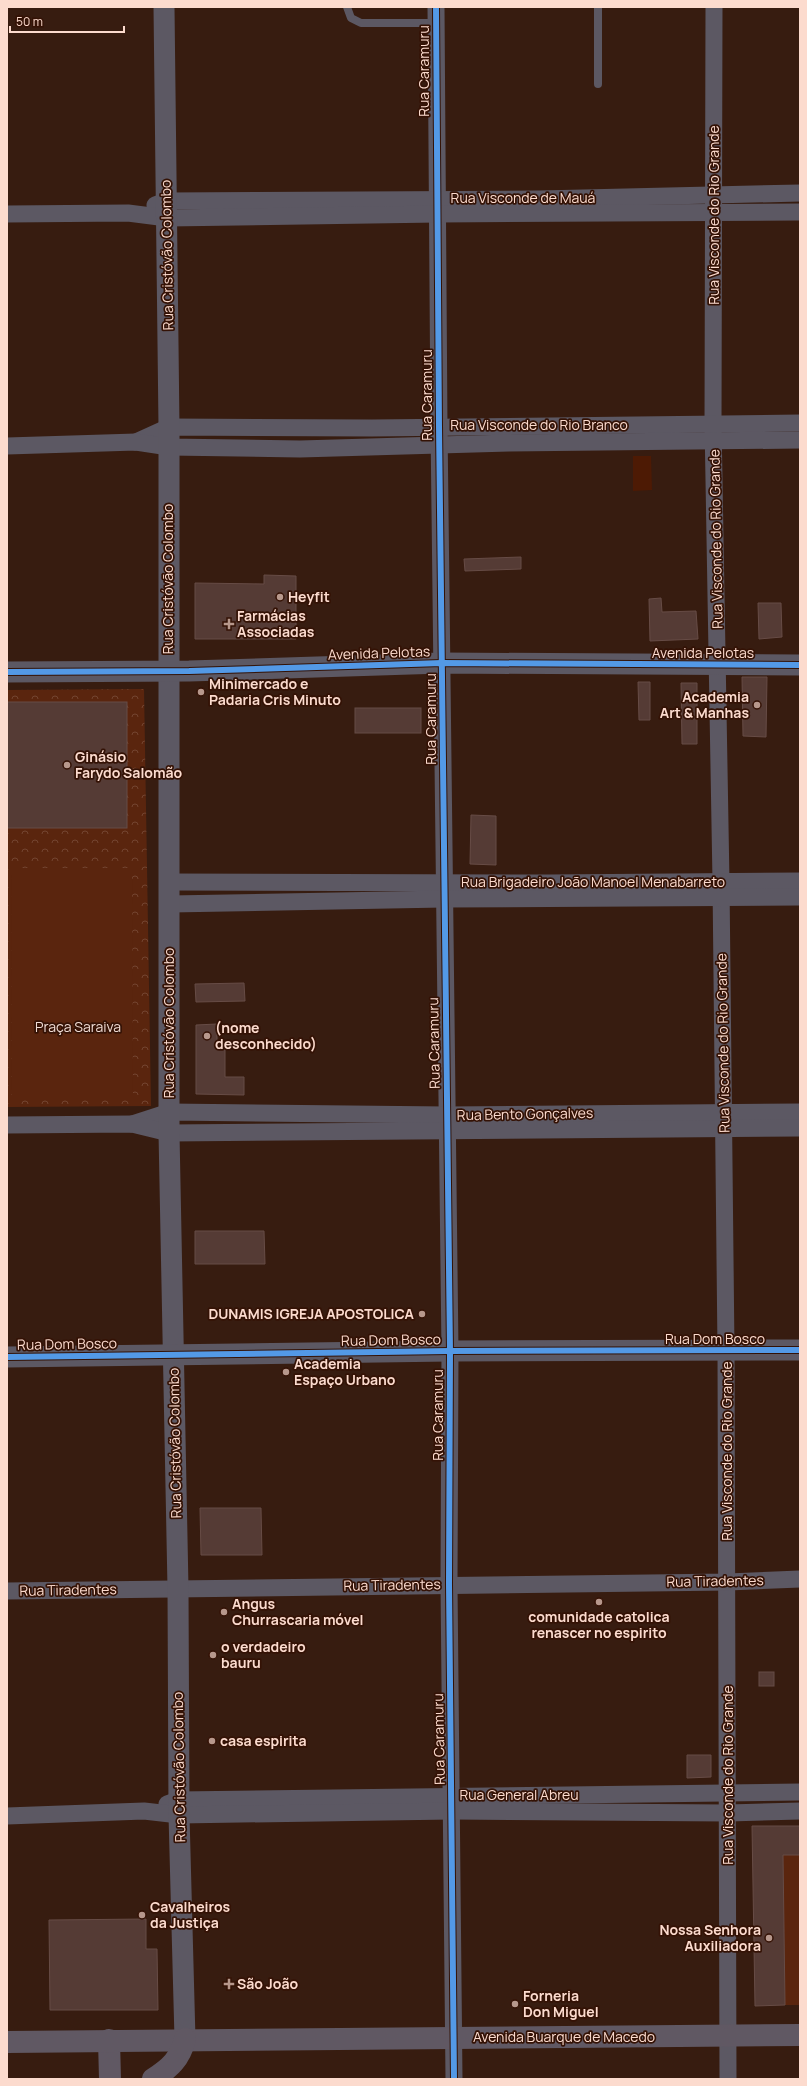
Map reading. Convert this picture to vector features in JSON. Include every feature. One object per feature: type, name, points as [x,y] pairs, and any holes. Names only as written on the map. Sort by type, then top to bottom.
[{"type":"main road","name":"Avenida Buarque de Macedo","points":[[7,2042],[185,2039],[728,2037],[800,2035]]},
{"type":"main road","points":[[153,2079],[170,2068],[177,2060],[185,2039]]},
{"type":"main road","points":[[109,2040],[110,2079]]},
{"type":"street","name":"Rua Cristóvão Colombo","points":[[164,7],[169,437],[169,1133],[178,1588],[179,1808],[185,2039]]},
{"type":"street","name":"Rua Visconde do Rio Grande","points":[[714,7],[713,423],[718,665],[726,1351],[729,1793],[728,2079]]},
{"type":"street","name":"Rua Caramuru","points":[[436,15],[439,446],[450,1351],[449,1584],[454,2079]]},
{"type":"street","name":"Rua Visconde de Mauá","points":[[540,206],[714,194],[800,193]]},
{"type":"street","name":"Rua Visconde de Mauá","points":[[7,214],[128,213],[264,200],[438,206],[540,206],[714,214],[800,212]]},
{"type":"street","points":[[264,200],[264,218]]},
{"type":"street","name":"Rua Visconde de Mauá","points":[[167,210],[264,218],[438,206]]},
{"type":"street","name":"Rua Visconde do Rio Branco","points":[[169,437],[300,449],[372,448],[509,443],[625,433],[713,423],[781,431],[800,440]]},
{"type":"street","name":"Rua Visconde do Rio Branco","points":[[7,446],[136,442],[169,437],[300,426],[372,428],[508,425],[714,440],[781,431],[800,423]]},
{"type":"street","points":[[508,425],[509,443]]},
{"type":"street","points":[[300,426],[300,449]]},
{"type":"street","points":[[372,428],[372,448]]},
{"type":"street","name":"Avenida Pelotas","points":[[7,672],[168,671],[442,663],[800,665]]},
{"type":"street","name":"Rua Brigadeiro João Manoel Menabarreto","points":[[170,904],[444,899],[549,891],[721,889],[800,881]]},
{"type":"street","name":"Rua Brigadeiro João Manoel Menabarreto","points":[[170,882],[444,882],[549,891]]},
{"type":"street","points":[[362,901],[363,882]]},
{"type":"street","name":"Rua Brigadeiro João Manoel Menabarreto","points":[[721,889],[800,898]]},
{"type":"street","name":"Rua Bento Gonçalves","points":[[132,1124],[169,1112],[447,1124]]},
{"type":"street","name":"Rua Bento Gonçalves","points":[[723,1121],[800,1112]]},
{"type":"street","name":"Rua Bento Gonçalves","points":[[7,1125],[132,1124],[169,1133],[447,1124],[631,1121],[723,1121],[800,1128]]},
{"type":"street","name":"Rua Dom Bosco","points":[[7,1357],[450,1351],[800,1350]]},
{"type":"street","name":"Rua Tiradentes","points":[[7,1591],[449,1584],[728,1582],[800,1579]]},
{"type":"street","name":"Rua General Abreu","points":[[7,1816],[179,1808],[452,1803],[729,1793],[800,1792]]},
{"type":"street","name":"Rua General Abreu","points":[[452,1803],[728,1813],[800,1811]]},
{"type":"lane","points":[[348,7],[351,18],[361,23],[436,15]]},
{"type":"lane","points":[[598,7],[598,84]]},
{"type":"shaded area","points":[[633,456],[651,456],[652,490],[633,491]]},
{"type":"green space","name":"Praça Saraiva","points":[[144,689],[151,1106],[7,1107],[7,690]]},
{"type":"green space","points":[[11,868],[132,868],[133,1095],[12,1095]]},
{"type":"green space","points":[[783,1855],[800,1855],[800,2005],[785,2005]]},
{"type":"building","points":[[521,557],[521,569],[465,571],[464,559]]},
{"type":"building","points":[[264,575],[296,576],[296,639],[195,639],[195,583],[264,584]]},
{"type":"building","points":[[661,598],[662,612],[696,611],[698,639],[650,641],[649,599]]},
{"type":"building","points":[[758,603],[781,603],[782,637],[759,639]]},
{"type":"building","name":"Academia Art & Manhas","points":[[742,677],[767,677],[766,737],[743,736]]},
{"type":"building","points":[[638,682],[650,682],[650,720],[639,720]]},
{"type":"building","points":[[681,683],[697,683],[697,744],[682,744]]},
{"type":"building","name":"Ginásio Farydo Salomão","points":[[7,702],[127,702],[127,828],[7,828]]},
{"type":"building","points":[[355,708],[421,708],[421,733],[355,733]]},
{"type":"building","points":[[471,815],[496,816],[496,865],[470,864]]},
{"type":"building","points":[[244,983],[245,1001],[196,1002],[195,984]]},
{"type":"building","points":[[217,1024],[217,1047],[225,1047],[225,1077],[244,1077],[244,1095],[196,1094],[196,1025]]},
{"type":"building","points":[[195,1231],[264,1231],[265,1264],[195,1264]]},
{"type":"building","points":[[200,1508],[261,1508],[262,1555],[201,1555]]},
{"type":"building","points":[[759,1672],[774,1672],[774,1686],[759,1686]]},
{"type":"building","points":[[687,1755],[711,1755],[711,1777],[687,1778]]},
{"type":"building","points":[[752,1826],[800,1826],[800,1855],[783,1855],[785,2005],[755,2006]]},
{"type":"building","points":[[146,1919],[146,1949],[157,1949],[158,2010],[50,2010],[49,1920]]},
{"type":"cycle path","points":[[436,7],[439,426],[450,1351],[449,1584],[454,2079]]},
{"type":"cycle path","points":[[7,672],[189,671],[442,663],[800,665]]},
{"type":"cycle path","points":[[7,1357],[450,1351],[800,1350]]},
{"type":"place","name":"Heyfit","points":[[280,597]]},
{"type":"place","name":"Farmácias Associadas","points":[[229,624]]},
{"type":"place","name":"Minimercado e Padaria Cris Minuto","points":[[201,692]]},
{"type":"place","name":"Academia Art & Manhas","points":[[757,705]]},
{"type":"place","name":"Ginásio Farydo Salomão","points":[[67,765]]},
{"type":"place","name":"(nome desconhecido)","points":[[207,1036]]},
{"type":"place","name":"DUNAMIS IGREJA APOSTOLICA","points":[[422,1314]]},
{"type":"place","name":"Academia Espaço Urbano","points":[[286,1372]]},
{"type":"place","name":"comunidade catolica renascer no espirito","points":[[599,1602]]},
{"type":"place","name":"Angus Churrascaria móvel","points":[[224,1612]]},
{"type":"place","name":"o verdadeiro bauru","points":[[213,1655]]},
{"type":"place","name":"casa espirita","points":[[212,1741]]},
{"type":"place","name":"Cavalheiros da Justiça","points":[[142,1915]]},
{"type":"place","name":"Nossa Senhora Auxiliadora","points":[[769,1938]]},
{"type":"place","name":"São João","points":[[229,1984]]},
{"type":"place","name":"Forneria Don Miguel","points":[[515,2004]]}]
